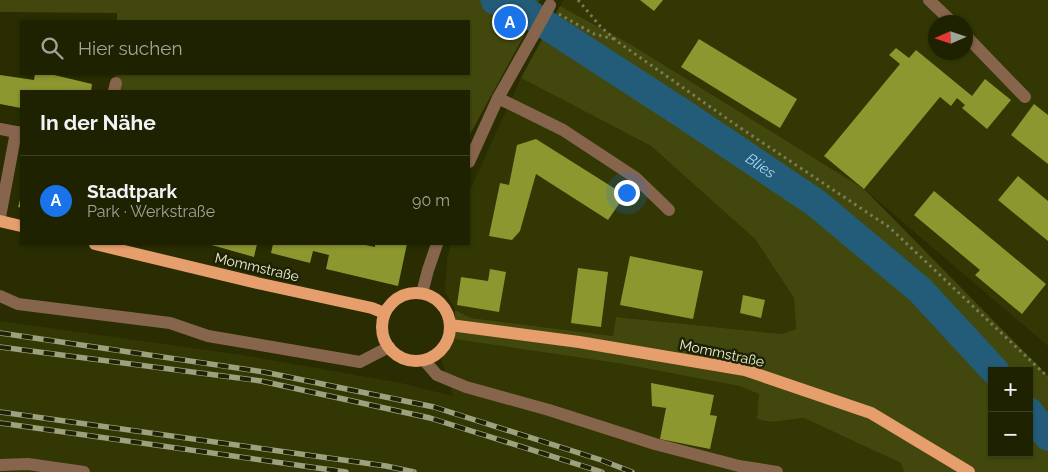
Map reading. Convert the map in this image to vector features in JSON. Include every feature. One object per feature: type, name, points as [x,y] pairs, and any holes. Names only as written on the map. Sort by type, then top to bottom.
[{"type":"main road","points":[[0,221],[20,226]]},
{"type":"main road","name":"Mommstraße","points":[[99,245],[257,283],[372,308],[384,313]]},
{"type":"main road","points":[[422,293],[439,302],[448,316],[450,325],[448,335],[440,350],[424,360],[403,358],[389,347],[382,331],[384,313],[400,297],[422,293]]},
{"type":"main road","name":"Mommstraße","points":[[450,325],[579,342],[745,370],[872,413],[969,472]]},
{"type":"street","points":[[929,0],[945,15]]},
{"type":"street","points":[[470,160],[498,98],[553,5]]},
{"type":"street","points":[[973,43],[1025,96]]},
{"type":"street","points":[[498,98],[563,130],[636,178],[669,210]]},
{"type":"street","points":[[0,130],[18,132],[0,217]]},
{"type":"street","points":[[422,293],[438,245]]},
{"type":"street","points":[[0,296],[18,304],[170,323],[208,336],[360,362],[389,347]]},
{"type":"street","points":[[424,360],[437,375],[466,387],[549,410],[655,444],[739,466],[777,472]]},
{"type":"street","points":[[0,465],[28,464],[84,472]]},
{"type":"path","points":[[578,0],[600,26],[615,39],[739,127],[889,227],[1048,377]]},
{"type":"path","points":[[553,5],[594,34],[615,39]]},
{"type":"shaded area","points":[[0,0],[540,0],[523,26],[525,34],[470,134],[470,90],[114,90],[116,75],[470,75],[470,20],[117,20],[117,13],[0,12]]},
{"type":"shaded area","points":[[564,0],[1048,0],[1048,346],[864,189],[630,44],[560,6]]},
{"type":"shaded area","points":[[560,6],[630,44],[864,189],[1048,376],[1048,472],[904,472],[901,463],[804,418],[770,422],[757,419],[759,394],[739,386],[623,364],[454,339],[455,310],[471,318],[613,336],[616,317],[782,334],[796,329],[794,298],[755,239],[651,146],[521,78]]},
{"type":"shaded area","points":[[521,78],[651,146],[755,239],[794,298],[796,329],[782,334],[616,317],[613,336],[471,318],[455,310],[445,292],[447,259],[451,245],[470,245],[470,190]]},
{"type":"shaded area","points":[[0,321],[242,355],[401,383],[453,396],[441,358],[454,339],[623,364],[739,386],[760,394],[757,419],[770,422],[804,418],[901,463],[904,472],[0,472]]},
{"type":"building","points":[[640,0],[663,0],[654,11]]},
{"type":"building","points":[[699,39],[797,99],[780,128],[681,67]]},
{"type":"building","points":[[896,48],[909,58],[916,50],[972,96],[985,79],[1011,100],[987,129],[962,108],[965,105],[957,98],[951,106],[940,97],[864,189],[824,156],[900,64],[889,55]]},
{"type":"building","points":[[0,75],[34,80],[35,75],[54,75],[92,84],[91,90],[20,90],[20,108],[0,104]]},
{"type":"building","points":[[1034,104],[1048,115],[1048,164],[1011,135]]},
{"type":"building","points":[[536,139],[625,195],[608,220],[536,174],[520,231],[512,240],[489,236],[500,183],[509,185],[517,145]]},
{"type":"building","points":[[1018,176],[1048,201],[1048,241],[998,200]]},
{"type":"building","points":[[934,191],[1046,284],[1022,314],[975,275],[980,270],[914,215]]},
{"type":"building","points":[[212,245],[257,245],[254,257]]},
{"type":"building","points":[[273,245],[366,245],[375,247],[375,245],[407,245],[398,286],[326,269],[329,255],[313,251],[310,263],[271,253]]},
{"type":"building","points":[[630,256],[703,271],[693,319],[620,305]]},
{"type":"building","points":[[578,268],[608,272],[601,327],[571,323]]},
{"type":"building","points":[[490,269],[506,272],[499,312],[457,305],[461,277],[488,281]]},
{"type":"building","points":[[743,295],[765,300],[761,318],[740,313]]},
{"type":"building","points":[[651,383],[714,395],[710,415],[717,416],[710,449],[660,439],[666,408],[652,406]]},
{"type":"waterway","name":"Blies","points":[[495,0],[520,8],[816,203],[920,290],[991,367]]},
{"type":"waterway","name":"Blies","points":[[1033,417],[1048,436]]},
{"type":"railway","points":[[0,333],[264,372],[434,407],[601,460],[632,472]]},
{"type":"railway","points":[[0,347],[261,381],[430,418],[602,472]]},
{"type":"railway","points":[[0,412],[386,466],[414,472]]},
{"type":"railway","points":[[0,423],[346,472]]},
{"type":"place","name":"Stadtpark","points":[[510,22]]}]
